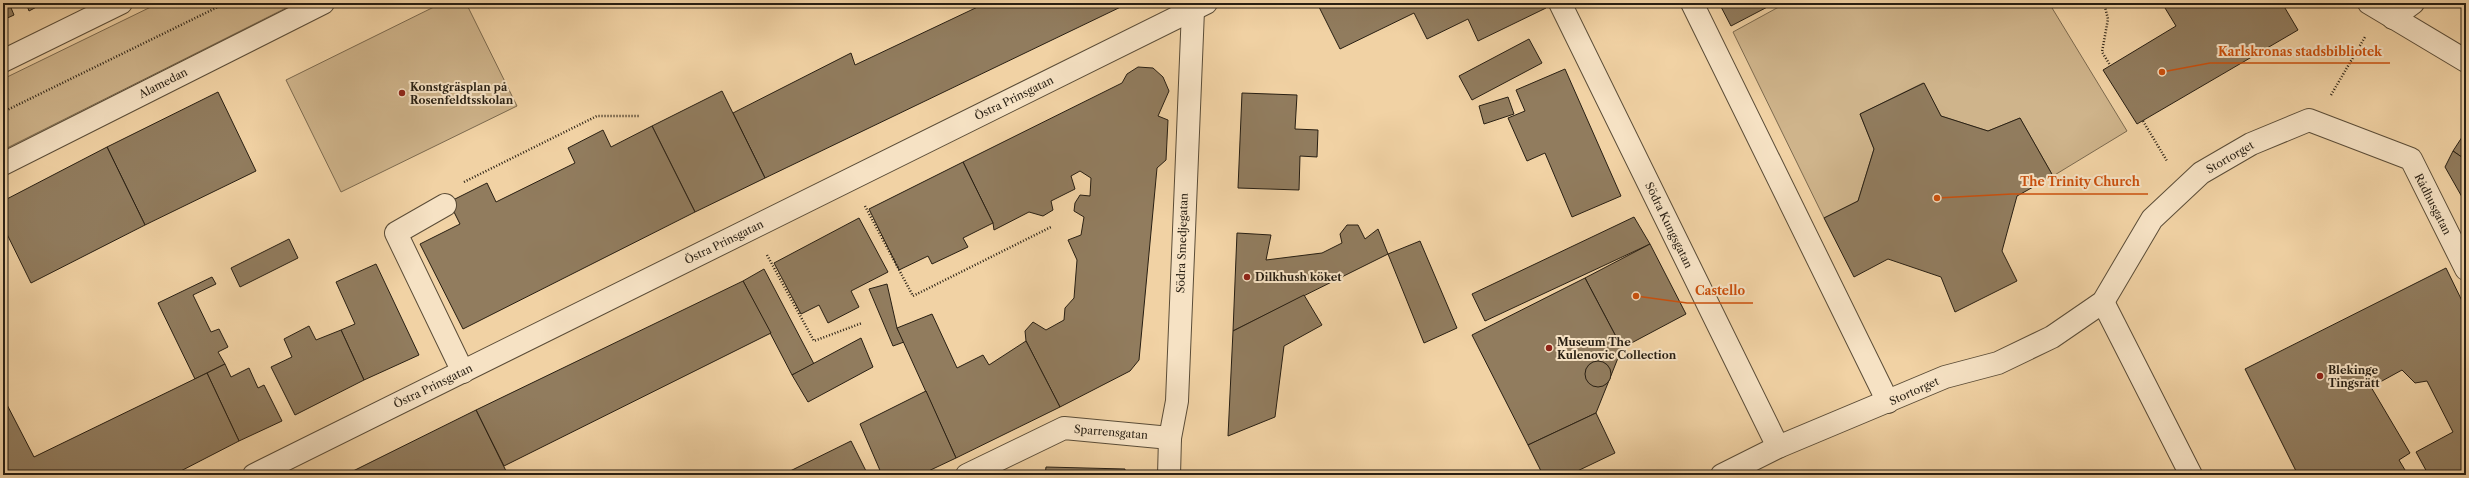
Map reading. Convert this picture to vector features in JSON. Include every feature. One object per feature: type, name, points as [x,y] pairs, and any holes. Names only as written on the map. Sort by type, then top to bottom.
[{"type":"street","points":[[3,61],[121,3]]},
{"type":"street","name":"Alamedan","points":[[3,164],[323,3]]},
{"type":"street","name":"Södra Kungsgatan","points":[[1560,3],[1778,447]]},
{"type":"street","points":[[1692,3],[1888,402]]},
{"type":"street","points":[[2369,3],[2466,61]]},
{"type":"street","points":[[2393,18],[2413,3]]},
{"type":"street","name":"Östra Prinsgatan","points":[[254,475],[752,229],[1197,5]]},
{"type":"street","name":"Södra Smedjegatan","points":[[1169,475],[1170,438],[1177,401],[1197,5]]},
{"type":"street","name":"Stortorget","points":[[1722,475],[1778,447],[1945,377],[1998,363],[2052,338],[2103,302],[2152,219],[2201,173],[2250,144],[2309,120],[2411,159]]},
{"type":"street","name":"Rådhusgatan","points":[[2411,159],[2466,269]]},
{"type":"street","points":[[445,205],[396,233],[463,372]]},
{"type":"street","points":[[2103,302],[2191,475]]},
{"type":"street","name":"Sparrensgatan","points":[[967,475],[1064,428],[1170,438]]},
{"type":"path","points":[[3,112],[226,3]]},
{"type":"path","points":[[2104,3],[2108,19],[2102,52],[2110,65]]},
{"type":"path","points":[[2330,97],[2359,46]]},
{"type":"path","points":[[445,205],[439,195],[597,116],[639,116]]},
{"type":"path","points":[[2143,121],[2184,189]]},
{"type":"path","points":[[850,180],[913,296],[1051,227]]},
{"type":"path","points":[[752,229],[814,341],[862,323]]},
{"type":"shaded area","points":[[159,3],[296,3],[3,150],[3,79]]},
{"type":"shaded area","name":"Konstgräsplan på Rosenfeldtsskolan","points":[[442,3],[466,3],[517,106],[341,192],[286,80]]},
{"type":"shaded area","points":[[1786,3],[2049,3],[2127,131],[2053,176],[2020,118],[1988,131],[1941,116],[1923,83],[1860,114],[1874,149],[1858,201],[1824,218],[1733,32]]},
{"type":"building","points":[[3,3],[9,3],[14,15],[3,20]]},
{"type":"building","points":[[26,3],[44,3],[29,11]]},
{"type":"building","points":[[986,3],[1129,3],[765,178],[733,113],[851,53],[855,65]]},
{"type":"building","points":[[1317,3],[1543,3],[1546,8],[1478,41],[1468,19],[1427,39],[1414,13],[1340,49]]},
{"type":"building","points":[[1719,3],[1775,3],[1731,26]]},
{"type":"building","points":[[2162,3],[2282,3],[2298,30],[2137,124],[2103,70],[2176,26]]},
{"type":"building","points":[[1529,39],[1542,63],[1472,100],[1459,76]]},
{"type":"building","points":[[1138,67],[1153,68],[1163,77],[1169,91],[1158,116],[1168,120],[1166,160],[1157,168],[1139,360],[1130,371],[1060,407],[1026,341],[1025,331],[1033,322],[1046,330],[1064,320],[1065,308],[1074,298],[1077,260],[1068,240],[1081,235],[1084,217],[1074,211],[1075,203],[1080,195],[1090,196],[1091,178],[1080,171],[1071,176],[1075,189],[1051,201],[1053,210],[1043,216],[1029,212],[994,230],[993,223],[963,162],[1122,83],[1127,74]]},
{"type":"building","points":[[1565,69],[1621,196],[1572,217],[1545,153],[1527,161],[1508,118],[1525,111],[1516,90]]},
{"type":"building","points":[[1924,83],[1941,116],[1988,131],[2020,118],[2053,176],[2017,196],[2002,251],[2017,281],[1955,312],[1941,277],[1888,259],[1854,277],[1824,218],[1858,201],[1874,149],[1860,114]]},
{"type":"building","points":[[722,91],[765,178],[695,212],[652,126]]},
{"type":"building","points":[[218,92],[256,171],[145,225],[107,147]]},
{"type":"building","points":[[1242,93],[1297,95],[1295,129],[1318,130],[1317,157],[1300,156],[1299,190],[1238,188]]},
{"type":"building","points":[[1508,97],[1514,114],[1484,124],[1479,106]]},
{"type":"building","points":[[652,126],[695,212],[463,329],[420,244],[460,224],[449,202],[487,183],[496,202],[575,163],[568,148],[603,130],[611,147]]},
{"type":"building","points":[[2466,131],[2466,160],[2453,151]]},
{"type":"building","points":[[107,147],[145,225],[31,283],[3,226],[3,201]]},
{"type":"building","points":[[2453,151],[2466,160],[2466,204],[2445,167]]},
{"type":"building","points":[[963,162],[993,223],[963,238],[968,247],[932,264],[928,256],[899,270],[869,209]]},
{"type":"building","points":[[1634,217],[1650,244],[1485,321],[1472,294]]},
{"type":"building","points":[[859,218],[888,272],[851,291],[859,307],[828,323],[819,305],[801,314],[774,263]]},
{"type":"building","points":[[1347,225],[1358,225],[1365,239],[1378,229],[1388,254],[1233,331],[1237,233],[1271,235],[1266,260],[1322,253],[1342,243],[1340,234]]},
{"type":"building","points":[[289,239],[298,258],[240,287],[231,268]]},
{"type":"building","points":[[1420,241],[1457,328],[1424,343],[1388,254]]},
{"type":"building","points":[[1650,244],[1686,314],[1622,348],[1585,278]]},
{"type":"building","points":[[376,264],[419,355],[364,380],[341,330],[355,324],[336,282]]},
{"type":"building","name":"Blekinge Tingsrätt","points":[[2446,268],[2466,309],[2466,475],[2426,475],[2428,474],[2416,452],[2453,432],[2427,381],[2415,383],[2402,370],[2371,387],[2410,453],[2399,460],[2408,475],[2298,475],[2245,369]]},
{"type":"building","points":[[764,269],[814,364],[792,375],[743,281]]},
{"type":"building","points":[[212,277],[216,284],[193,295],[211,332],[219,329],[228,347],[218,352],[225,364],[195,379],[158,303]]},
{"type":"building","points":[[1585,278],[1622,348],[1596,413],[1528,445],[1472,335]]},
{"type":"building","points":[[743,281],[771,333],[504,466],[476,410]]},
{"type":"building","points":[[887,284],[897,328],[904,342],[893,346],[869,289]]},
{"type":"building","points":[[1304,295],[1322,325],[1284,346],[1275,417],[1228,436],[1233,331]]},
{"type":"building","points":[[932,314],[957,368],[983,355],[989,365],[1026,341],[1060,407],[956,458],[897,328]]},
{"type":"building","points":[[309,326],[316,340],[341,330],[364,380],[295,415],[271,367],[292,357],[284,339]]},
{"type":"building","points":[[861,338],[873,367],[808,402],[792,375]]},
{"type":"building","points":[[1598,361],[1607,365],[1611,374],[1607,383],[1598,387],[1589,383],[1585,374],[1589,365]]},
{"type":"building","points":[[225,364],[231,377],[249,368],[258,388],[264,385],[282,421],[239,441],[207,373]]},
{"type":"building","points":[[207,373],[239,441],[173,475],[3,475],[3,397],[34,457]]},
{"type":"building","points":[[926,391],[956,458],[920,475],[882,475],[860,424]]},
{"type":"building","points":[[476,410],[508,475],[345,475]]},
{"type":"building","points":[[1596,413],[1615,453],[1569,475],[1543,475],[1528,445]]},
{"type":"building","points":[[851,441],[868,475],[782,475]]},
{"type":"building","points":[[1046,467],[1125,469],[1125,475],[1045,475]]},
{"type":"place","name":"Karlskronas stadsbibliotek","points":[[2162,72]]},
{"type":"place","name":"Konstgräsplan på Rosenfeldtsskolan","points":[[402,93]]},
{"type":"place","name":"The Trinity Church","points":[[1937,198]]},
{"type":"place","name":"Dilkhush köket","points":[[1247,277]]},
{"type":"place","name":"Castello","points":[[1636,296]]},
{"type":"place","name":"Museum The Kulenovic Collection","points":[[1549,348]]},
{"type":"place","name":"Blekinge Tingsrätt","points":[[2320,376]]}]
